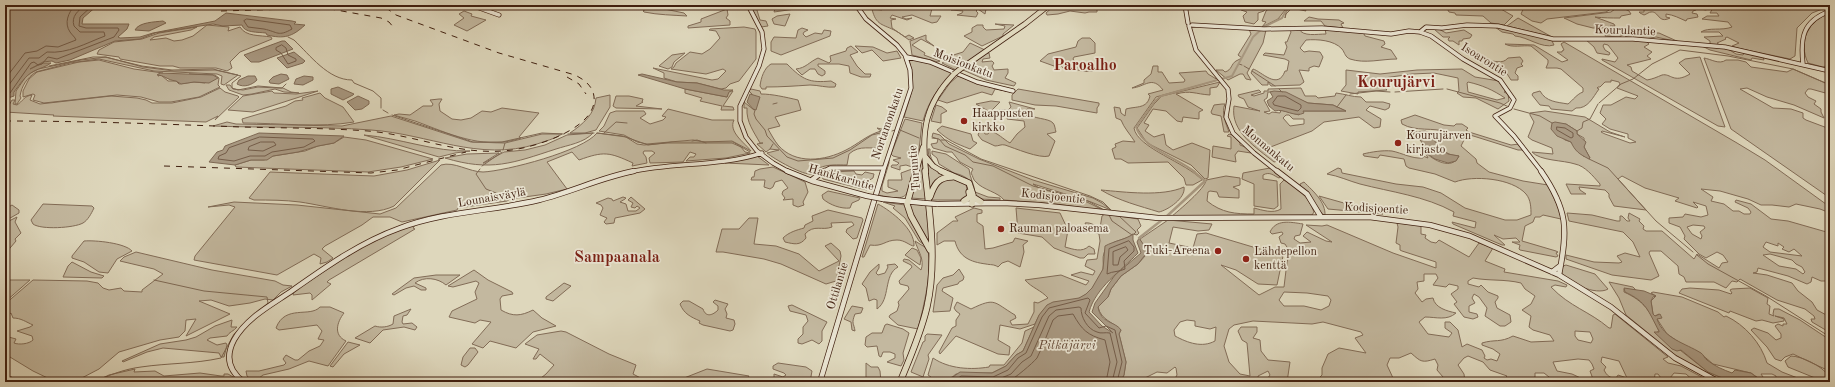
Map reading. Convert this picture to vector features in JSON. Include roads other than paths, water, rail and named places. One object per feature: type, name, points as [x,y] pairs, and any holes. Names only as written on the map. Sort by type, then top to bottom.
[{"type":"highway","name":"Turuntie","points":[[900,382],[927,308],[931,281],[932,259],[926,201],[924,146],[926,122],[933,101],[945,83],[954,74],[1025,24],[1049,5]]},
{"type":"highway","points":[[924,146],[907,201],[909,213],[925,238],[932,259]]},
{"type":"highway","points":[[924,155],[933,166],[939,170],[968,181],[972,186],[972,200]]},
{"type":"highway","points":[[926,201],[936,182],[941,178],[949,176],[959,178],[967,183],[972,200]]},
{"type":"highway","points":[[964,201],[972,200],[981,202]]},
{"type":"street","points":[[471,5],[499,15]]},
{"type":"street","points":[[485,10],[494,5]]},
{"type":"street","name":"Hankkarintie","points":[[748,5],[760,30],[764,46],[762,58],[739,112],[742,130],[751,144],[774,164],[794,173],[827,186],[884,198]]},
{"type":"street","points":[[856,5],[866,19],[896,45],[907,57]]},
{"type":"street","name":"Monnankatu","points":[[1185,5],[1196,50],[1221,79],[1229,93],[1226,118],[1233,133],[1254,153],[1307,194],[1320,217]]},
{"type":"street","points":[[1803,64],[1802,45],[1805,28],[1816,17],[1830,11]]},
{"type":"street","name":"Isoarontie","points":[[1190,25],[1263,29],[1322,28],[1391,34],[1409,31],[1420,32],[1434,38],[1460,57],[1497,77],[1507,88],[1514,100],[1512,106],[1495,116],[1518,139],[1545,178],[1561,207],[1564,220],[1559,275]]},
{"type":"street","name":"Kourulantie","points":[[1420,32],[1426,27],[1442,28],[1467,25],[1498,26],[1553,39],[1633,39],[1728,48],[1830,71]]},
{"type":"street","name":"Moisionkatu","points":[[907,57],[930,62],[977,82],[1013,91]]},
{"type":"street","name":"Nortamonkatu","points":[[876,197],[884,168],[911,92],[911,76],[907,57]]},
{"type":"street","name":"Lounaisväylä","points":[[244,382],[236,377],[231,369],[229,354],[234,340],[249,322],[299,286],[363,245],[402,227],[427,220],[535,201],[642,169],[737,159],[761,153]]},
{"type":"street","points":[[813,179],[821,172],[830,168],[884,168]]},
{"type":"street","name":"Hankkarintie","points":[[794,173],[867,195]]},
{"type":"street","name":"Ottilantie","points":[[820,382],[876,197]]},
{"type":"street","name":"Kodisjoentie","points":[[884,198],[937,203],[964,201]]},
{"type":"street","name":"Kodisjoentie","points":[[937,203],[972,200],[989,203]]},
{"type":"street","name":"Kodisjoentie","points":[[981,202],[1039,205],[1119,215],[1170,219],[1320,217],[1388,218],[1444,228],[1470,236],[1559,275],[1611,307],[1675,358],[1719,382]]},
{"type":"street","points":[[1552,272],[1561,265]]},
{"type":"water","points":[[5,5],[98,5],[83,18],[82,24],[129,24],[127,29],[118,37],[120,38],[140,37],[153,33],[215,21],[226,13],[292,21],[296,22],[294,24],[305,25],[296,32],[283,37],[248,31],[243,28],[242,25],[223,26],[213,24],[155,33],[140,39],[115,41],[70,60],[56,63],[52,61],[43,62],[30,69],[43,63],[51,63],[28,75],[14,92],[14,96],[5,99]]},
{"type":"water","points":[[163,21],[166,23],[149,31],[135,30],[140,25]]},
{"type":"water","points":[[285,41],[293,49],[259,62],[251,62],[244,55]]},
{"type":"water","points":[[294,52],[305,61],[303,63],[287,68],[277,58]]},
{"type":"water","points":[[160,73],[213,75],[218,78],[209,83],[194,82],[181,84],[157,75]]},
{"type":"water","points":[[281,74],[287,75],[289,79],[279,84],[270,83],[269,81],[273,77]]},
{"type":"water","points":[[642,74],[677,82],[697,83],[724,90],[733,90],[729,92],[727,97],[685,89],[638,75]]},
{"type":"water","points":[[248,76],[255,76],[257,80],[248,85],[242,86],[237,84],[239,80]]},
{"type":"water","points":[[304,76],[313,77],[313,80],[303,85],[294,84],[296,79]]},
{"type":"water","points":[[338,87],[354,94],[343,100],[331,94],[331,89]]},
{"type":"water","points":[[1270,92],[1286,92],[1308,103],[1333,105],[1346,111],[1303,111],[1304,113],[1297,114],[1278,110],[1275,111],[1269,106],[1267,101],[1273,97]]},
{"type":"water","points":[[750,94],[760,97],[756,110],[753,109],[747,102]]},
{"type":"water","points":[[358,96],[369,101],[369,104],[362,109],[355,110],[347,102]]},
{"type":"water","points":[[1555,122],[1566,124],[1577,131],[1577,134],[1586,142],[1584,147],[1590,158],[1589,159],[1578,152],[1571,142],[1557,136],[1551,129],[1552,123]]},
{"type":"water","points":[[259,133],[344,136],[334,143],[298,152],[273,156],[267,160],[251,160],[235,165],[209,162],[217,152],[223,150],[225,146]]},
{"type":"water","points":[[1413,134],[1420,134],[1433,139],[1442,150],[1448,154],[1459,156],[1456,161],[1448,163],[1435,159],[1425,152],[1421,141]]},
{"type":"water","name":"Pitkäjärvi","points":[[1133,234],[1133,240],[1138,253],[1117,274],[1141,253],[1137,242],[1139,238],[1148,251],[1138,264],[1121,276],[1111,289],[1108,297],[1098,307],[1105,319],[1121,330],[1119,334],[1126,362],[1124,375],[1120,382],[931,382],[950,379],[960,372],[992,373],[1006,366],[1016,355],[1023,351],[1039,315],[1047,305],[1053,302],[1079,298],[1086,294],[1092,288],[1103,269],[1105,246]],"holes":[[[1115,276],[1095,303],[1092,312],[1113,333],[1102,326],[1089,312],[1097,295]]]},
{"type":"water","points":[[1624,288],[1644,291],[1656,296],[1653,297],[1651,301],[1653,314],[1655,316],[1660,314],[1662,318],[1657,319],[1660,326],[1670,336],[1701,353],[1706,359],[1719,368],[1732,373],[1735,370],[1751,373],[1763,382],[1732,382],[1708,372],[1681,350],[1677,351],[1672,349],[1654,332],[1659,331],[1643,303],[1625,292]]},
{"type":"waterway","points":[[1195,172],[1145,141],[1136,127],[1155,101],[1161,96],[1232,76],[1253,37],[1264,27],[1282,18],[1289,5]]},
{"type":"waterway","points":[[288,37],[294,40],[327,71],[343,79],[352,80],[354,83],[373,91],[381,98],[381,108]]},
{"type":"waterway","points":[[1599,103],[1621,84],[1633,79],[1652,64],[1680,50],[1728,56],[1793,69],[1830,85]]},
{"type":"waterway","points":[[49,66],[93,57],[105,57],[142,66],[172,70],[213,69],[241,76],[232,83],[232,88],[238,90],[258,86],[282,88],[286,84]]},
{"type":"waterway","points":[[1244,66],[1249,69]]},
{"type":"waterway","points":[[1252,71],[1275,86]]},
{"type":"waterway","points":[[1279,89],[1282,92]]},
{"type":"waterway","points":[[1395,92],[1443,89]]},
{"type":"waterway","points":[[1447,89],[1500,103],[1509,107]]},
{"type":"waterway","points":[[1350,94],[1376,91],[1390,92]]},
{"type":"waterway","points":[[1337,107],[1346,95]]},
{"type":"waterway","points":[[773,104],[777,103]]},
{"type":"waterway","points":[[1577,131],[1582,128],[1583,122],[1590,119],[1598,104]]},
{"type":"waterway","points":[[1514,109],[1540,116],[1552,123]]},
{"type":"waterway","points":[[383,110],[388,113]]},
{"type":"waterway","points":[[755,110],[754,114],[756,119],[765,130],[767,136],[787,157],[798,161],[833,158],[850,150],[872,135],[888,131]]},
{"type":"waterway","points":[[392,115],[473,142],[502,142],[542,133],[564,134]]},
{"type":"waterway","points":[[604,133],[616,122],[627,123]]},
{"type":"waterway","points":[[900,130],[919,138]]},
{"type":"waterway","points":[[568,134],[594,133]]},
{"type":"waterway","points":[[597,133],[623,136],[648,145],[672,142],[703,142]]},
{"type":"waterway","points":[[932,138],[939,139],[945,146],[965,155],[973,162],[993,166],[1033,186],[1088,201],[1106,211]]},
{"type":"waterway","points":[[692,141],[697,140],[703,142]]},
{"type":"waterway","points":[[941,140],[946,140],[981,159],[1090,196],[1103,202],[1112,211]]},
{"type":"waterway","points":[[703,142],[733,142],[750,152]]},
{"type":"waterway","points":[[503,150],[505,143]]},
{"type":"waterway","points":[[770,149],[773,144]]},
{"type":"waterway","points":[[482,166],[502,152]]},
{"type":"waterway","points":[[1589,159],[1608,168],[1656,221],[1693,252]]},
{"type":"waterway","points":[[480,169],[476,174],[486,189],[496,193],[504,200]]},
{"type":"waterway","points":[[1139,238],[1167,216],[1205,181],[1193,171]]},
{"type":"waterway","points":[[1109,215],[1112,221],[1132,235]]},
{"type":"waterway","points":[[1118,215],[1136,232],[1134,234]]},
{"type":"waterway","points":[[1697,255],[1708,264],[1766,296],[1830,337]]},
{"type":"waterway","points":[[94,382],[135,368],[221,358],[234,334],[268,303],[267,297],[204,291],[154,280]]},
{"type":"waterway","points":[[5,376],[12,377],[8,382]]},
{"type":"railway","points":[[5,121],[94,122],[352,130],[386,133],[439,145],[475,151],[493,151],[523,148],[551,140],[578,125],[588,115],[594,104],[592,89],[588,84],[575,75],[499,53],[396,15],[382,5]]},
{"type":"railway","points":[[221,11],[325,8],[381,18],[389,22],[394,28]]},
{"type":"railway","points":[[567,77],[579,84],[586,94]]},
{"type":"railway","points":[[164,166],[371,173],[397,170],[466,152]]},
{"type":"place","name":"Haappusten kirkko","points":[[964,121]]},
{"type":"place","name":"Kourujärven kirjasto","points":[[1398,143]]},
{"type":"place","name":"Rauman paloasema","points":[[1001,229]]},
{"type":"place","name":"Tuki-Areena","points":[[1218,251]]},
{"type":"place","name":"Lähdepellon kenttä","points":[[1246,259]]},
{"type":"district","name":"Paroalho","points":[[1085,66]]},
{"type":"district","name":"Kourujärvi","points":[[1396,83]]},
{"type":"district","name":"Sampaanala","points":[[617,258]]}]
